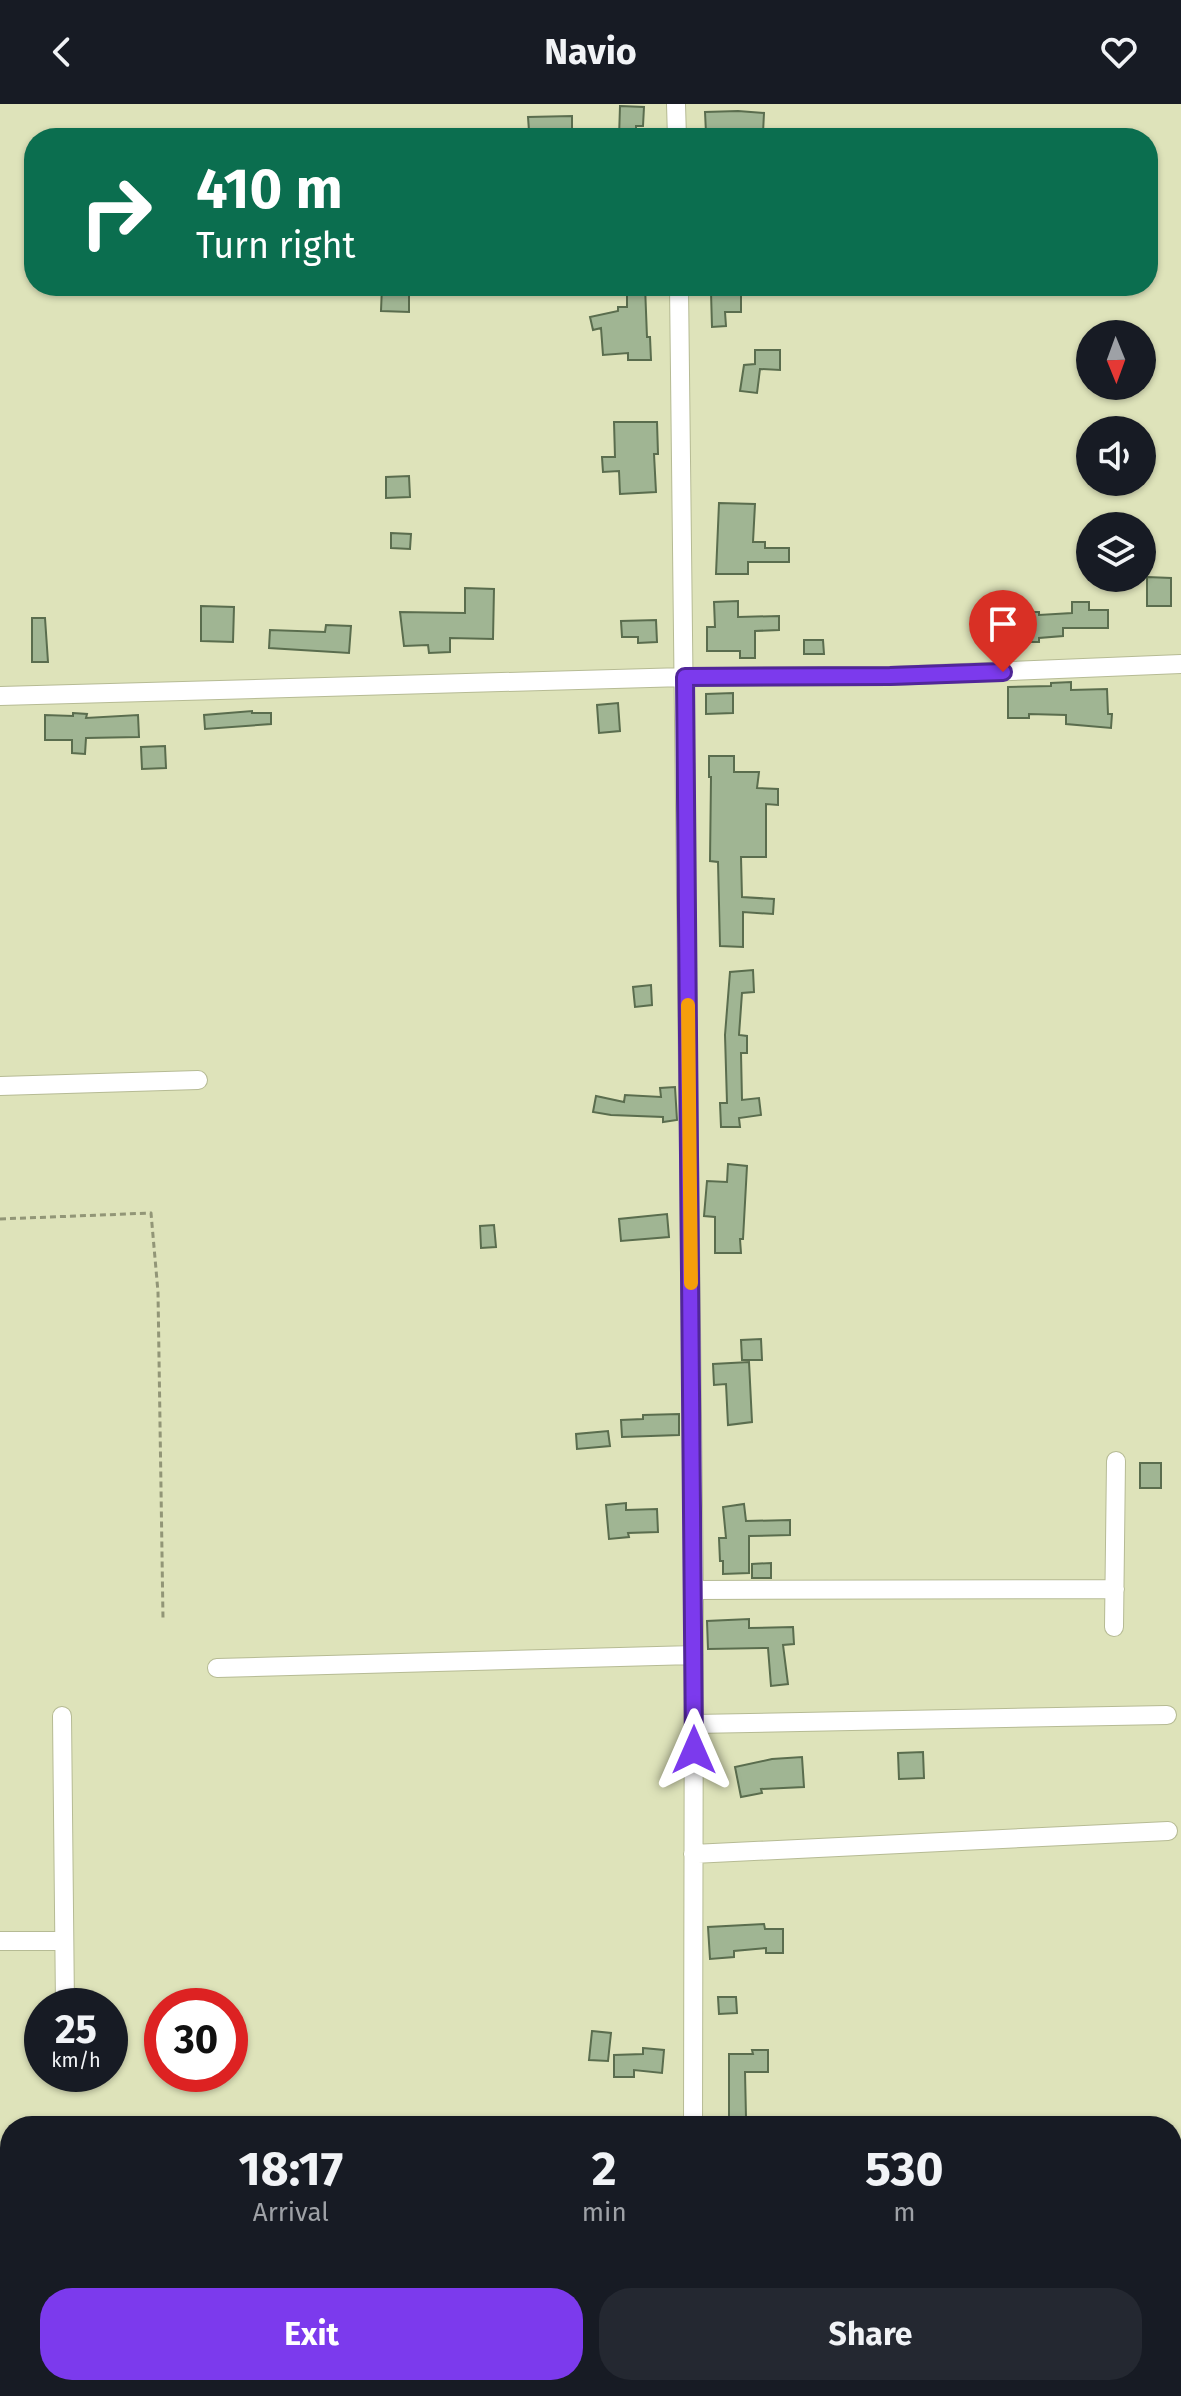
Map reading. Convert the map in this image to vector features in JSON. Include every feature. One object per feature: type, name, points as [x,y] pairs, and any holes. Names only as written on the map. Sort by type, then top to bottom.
[{"type":"street","points":[[676,104],[677,128]]},
{"type":"street","points":[[679,296],[694,1590],[693,2116]]},
{"type":"street","points":[[0,696],[685,677],[890,676],[1181,664]]},
{"type":"street","points":[[0,1086],[198,1080]]},
{"type":"street","points":[[1114,1627],[1116,1461]]},
{"type":"street","points":[[694,1590],[1115,1589]]},
{"type":"street","points":[[217,1668],[694,1655]]},
{"type":"street","points":[[694,1724],[1167,1715]]},
{"type":"street","points":[[62,1716],[65,1988]]},
{"type":"street","points":[[693,1854],[1168,1831]]},
{"type":"street","points":[[0,1941],[64,1941]]},
{"type":"path","points":[[0,1219],[151,1213],[158,1292],[163,1619]]},
{"type":"building","points":[[620,106],[644,107],[643,126],[619,128]]},
{"type":"building","points":[[705,112],[764,113],[763,128],[706,128]]},
{"type":"building","points":[[572,116],[572,128],[529,128],[528,117]]},
{"type":"building","points":[[382,296],[409,296],[409,312],[381,311]]},
{"type":"building","points":[[627,296],[645,296],[651,360],[628,360],[628,353],[603,355],[601,328],[593,330],[590,317],[627,307]]},
{"type":"building","points":[[711,296],[741,296],[741,312],[725,312],[726,326],[712,327]]},
{"type":"building","points":[[755,350],[780,350],[780,370],[760,369],[757,393],[740,391],[744,365],[755,364]]},
{"type":"building","points":[[614,422],[657,422],[658,454],[654,454],[656,492],[620,494],[619,471],[603,472],[602,457],[615,457]]},
{"type":"building","points":[[409,476],[410,497],[386,498],[386,477]]},
{"type":"building","points":[[719,503],[755,504],[753,542],[765,542],[765,548],[789,548],[789,562],[748,562],[748,574],[716,574]]},
{"type":"building","points":[[391,533],[411,534],[410,549],[391,548]]},
{"type":"building","points":[[1156,577],[1171,578],[1171,606],[1147,606],[1147,592],[1156,592]]},
{"type":"building","points":[[465,588],[494,589],[493,639],[450,638],[450,652],[429,653],[428,645],[404,646],[400,612],[465,613]]},
{"type":"building","points":[[738,601],[738,617],[779,616],[779,630],[755,631],[755,658],[740,658],[740,651],[707,651],[707,627],[715,627],[714,602]]},
{"type":"building","points":[[1072,602],[1089,602],[1089,610],[1108,610],[1108,628],[1063,628],[1063,636],[1023,642],[1023,612],[1039,612],[1039,615],[1072,613]]},
{"type":"building","points":[[201,606],[234,607],[233,642],[201,641]]},
{"type":"building","points":[[32,618],[45,618],[48,662],[32,662]]},
{"type":"building","points":[[656,620],[657,642],[638,643],[638,637],[622,637],[621,621]]},
{"type":"building","points":[[326,625],[351,626],[349,653],[269,648],[270,630],[325,632]]},
{"type":"building","points":[[804,640],[823,640],[824,654],[804,654]]},
{"type":"building","points":[[1071,682],[1071,690],[1107,689],[1108,714],[1112,714],[1111,728],[1066,724],[1066,715],[1029,714],[1029,718],[1008,718],[1008,687],[1051,686],[1051,683]]},
{"type":"building","points":[[733,693],[733,713],[706,714],[706,694]]},
{"type":"building","points":[[618,703],[620,731],[599,733],[597,705]]},
{"type":"building","points":[[252,711],[271,713],[271,724],[205,729],[204,715]]},
{"type":"building","points":[[73,713],[87,714],[86,718],[138,715],[139,737],[86,738],[85,754],[72,753],[72,740],[45,740],[45,715],[73,716]]},
{"type":"building","points":[[165,746],[166,768],[142,769],[141,747]]},
{"type":"building","points":[[709,756],[734,756],[734,772],[759,772],[757,788],[778,789],[778,805],[766,804],[766,857],[741,857],[742,897],[774,899],[773,914],[743,912],[743,947],[720,946],[718,862],[710,861]]},
{"type":"building","points":[[753,970],[754,992],[742,993],[739,1035],[747,1036],[747,1053],[741,1053],[742,1100],[759,1098],[761,1115],[739,1118],[740,1127],[721,1127],[720,1103],[727,1103],[725,1035],[730,972]]},
{"type":"building","points":[[651,985],[652,1005],[635,1007],[633,987]]},
{"type":"building","points":[[675,1087],[677,1120],[663,1122],[663,1117],[593,1112],[596,1096],[624,1102],[625,1095],[661,1097],[660,1088]]},
{"type":"building","points":[[728,1164],[747,1166],[741,1253],[715,1253],[715,1217],[704,1216],[707,1181],[727,1182]]},
{"type":"building","points":[[667,1214],[669,1237],[621,1241],[619,1219]]},
{"type":"building","points":[[494,1225],[496,1247],[481,1248],[480,1226]]},
{"type":"building","points":[[761,1339],[762,1360],[742,1360],[741,1340]]},
{"type":"building","points":[[749,1362],[752,1422],[728,1425],[726,1384],[714,1385],[713,1364]]},
{"type":"building","points":[[679,1414],[679,1435],[622,1437],[621,1420],[643,1419],[643,1415]]},
{"type":"building","points":[[608,1431],[610,1446],[577,1449],[576,1434]]},
{"type":"building","points":[[1140,1463],[1161,1463],[1161,1488],[1140,1488]]},
{"type":"building","points":[[626,1503],[626,1510],[657,1509],[658,1532],[628,1533],[629,1537],[609,1539],[606,1505]]},
{"type":"building","points":[[744,1504],[746,1521],[790,1520],[790,1535],[749,1536],[749,1573],[723,1574],[719,1538],[726,1538],[723,1507]]},
{"type":"building","points":[[771,1563],[771,1578],[752,1578],[752,1564]]},
{"type":"building","points":[[749,1619],[749,1628],[793,1627],[794,1644],[783,1645],[788,1684],[771,1686],[768,1648],[708,1649],[707,1621]]},
{"type":"building","points":[[923,1752],[924,1778],[899,1779],[898,1753]]},
{"type":"building","points":[[802,1757],[804,1787],[761,1789],[762,1793],[741,1797],[735,1767],[772,1759]]},
{"type":"building","points":[[764,1924],[765,1929],[783,1929],[783,1953],[766,1953],[766,1948],[734,1951],[734,1957],[710,1959],[708,1927]]},
{"type":"building","points":[[718,1997],[736,1997],[737,2013],[719,2014]]},
{"type":"building","points":[[592,2031],[611,2033],[608,2061],[589,2060]]},
{"type":"building","points":[[643,2048],[664,2050],[662,2073],[634,2070],[634,2077],[614,2077],[614,2055],[643,2054]]},
{"type":"building","points":[[752,2050],[768,2050],[768,2072],[745,2072],[746,2116],[729,2116],[729,2054],[753,2054]]},
{"type":"slow traffic","points":[[688,1005],[691,1283]]},
{"type":"route","points":[[694,1750],[685,677],[1003,672]]}]
